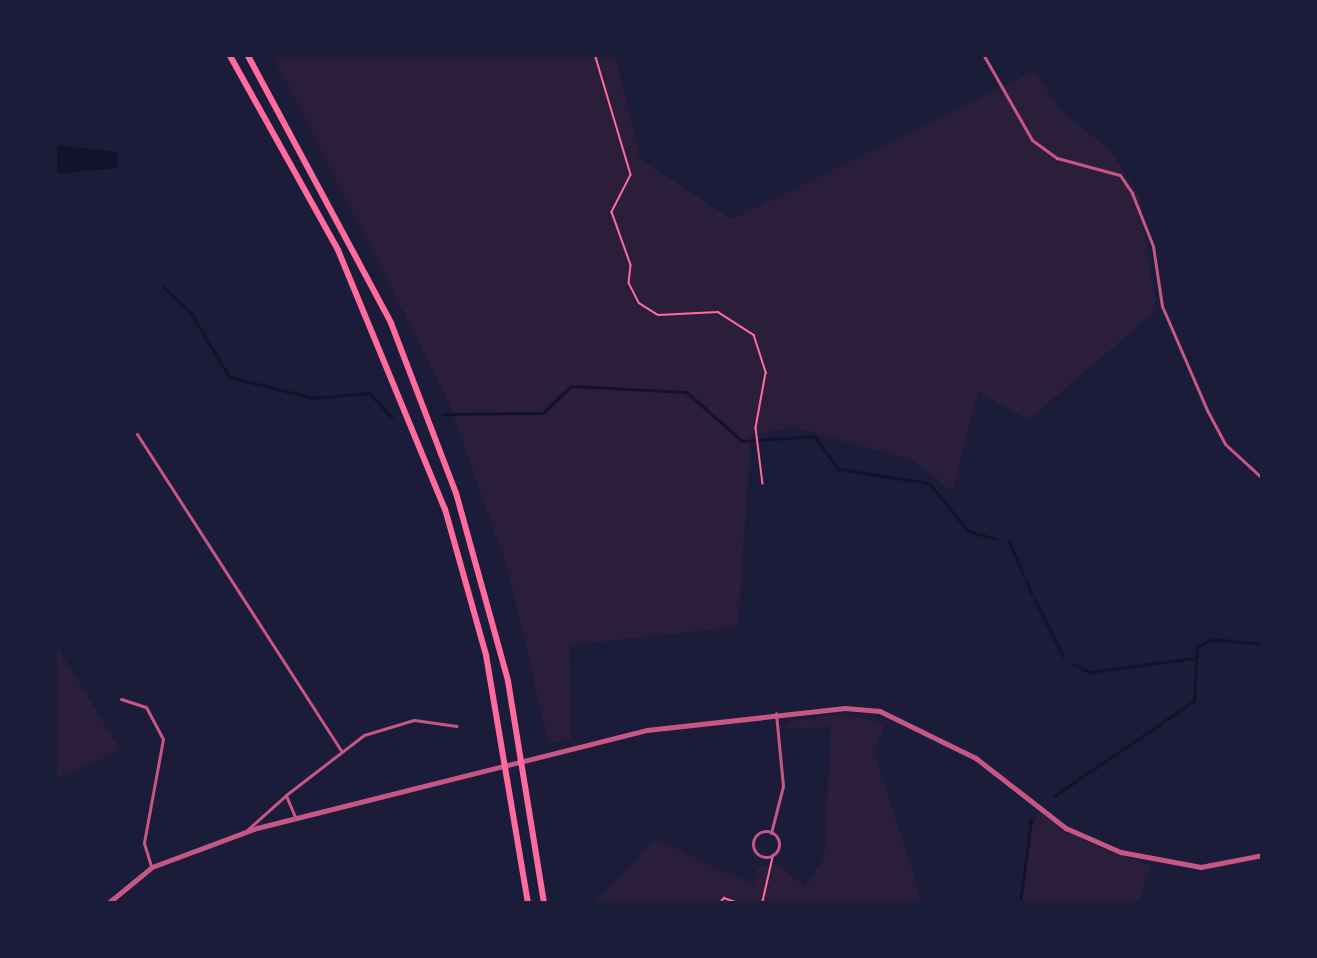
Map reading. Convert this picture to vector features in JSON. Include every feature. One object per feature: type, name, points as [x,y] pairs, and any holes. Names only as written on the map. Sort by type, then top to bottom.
[{"type":"highway","points":[[229,54],[338,250],[433,475],[486,655],[528,904]]},
{"type":"highway","points":[[247,54],[391,323],[449,471],[508,681],[544,904]]},
{"type":"street","points":[[983,54],[1032,140],[1057,158],[1120,175],[1132,193],[1153,246],[1162,306],[1207,410],[1226,444],[1263,479]]},
{"type":"street","points":[[137,434],[341,751]]},
{"type":"street","points":[[121,699],[146,707],[164,739],[144,843],[152,867]]},
{"type":"street","points":[[107,904],[152,867],[245,831],[666,727],[776,713],[880,711],[976,758],[1066,828],[1121,852],[1201,867],[1263,855]]},
{"type":"street","points":[[771,832],[756,836],[754,848],[773,855],[778,843],[771,832],[783,785],[776,713]]},
{"type":"street","points":[[245,831],[341,751],[398,722],[457,726]]},
{"type":"street","points":[[286,795],[296,819]]},
{"type":"path","points":[[595,54],[631,175],[612,212],[631,265],[629,283],[638,303],[658,315],[718,312],[754,335],[766,374],[756,428],[764,484]]},
{"type":"path","points":[[762,904],[773,855]]},
{"type":"path","points":[[719,904],[741,904]]},
{"type":"shaded area","points":[[272,54],[615,54],[640,159],[732,219],[1035,71],[1061,111],[1110,150],[1140,198],[1156,311],[1028,420],[978,391],[953,492],[914,461],[794,427],[751,435],[738,627],[569,645],[571,739],[549,744],[507,567],[447,398]]},
{"type":"shaded area","points":[[54,145],[117,152],[118,168],[54,174]]},
{"type":"shaded area","points":[[54,642],[121,751],[54,779]]},
{"type":"shaded area","points":[[841,714],[885,723],[874,751],[923,904],[592,904],[656,839],[753,885],[758,867],[777,864],[805,887],[824,859],[831,727],[787,729],[786,722]]},
{"type":"shaded area","points":[[1039,812],[1087,842],[1151,866],[1138,904],[1020,904],[1026,841]]},
{"type":"waterway","points":[[163,287],[191,313],[229,377],[313,398],[369,393],[391,417]]},
{"type":"waterway","points":[[442,414],[543,413],[571,386],[686,392],[742,441],[814,436],[838,469],[929,483],[968,531],[996,539]]},
{"type":"waterway","points":[[1009,541],[1023,574]]},
{"type":"waterway","points":[[1026,581],[1032,595]]},
{"type":"waterway","points":[[1035,600],[1063,656]]},
{"type":"waterway","points":[[1054,796],[1194,701],[1197,647],[1212,639],[1263,644]]},
{"type":"waterway","points":[[1073,664],[1089,672],[1194,658]]},
{"type":"waterway","points":[[1020,904],[1031,819]]}]
